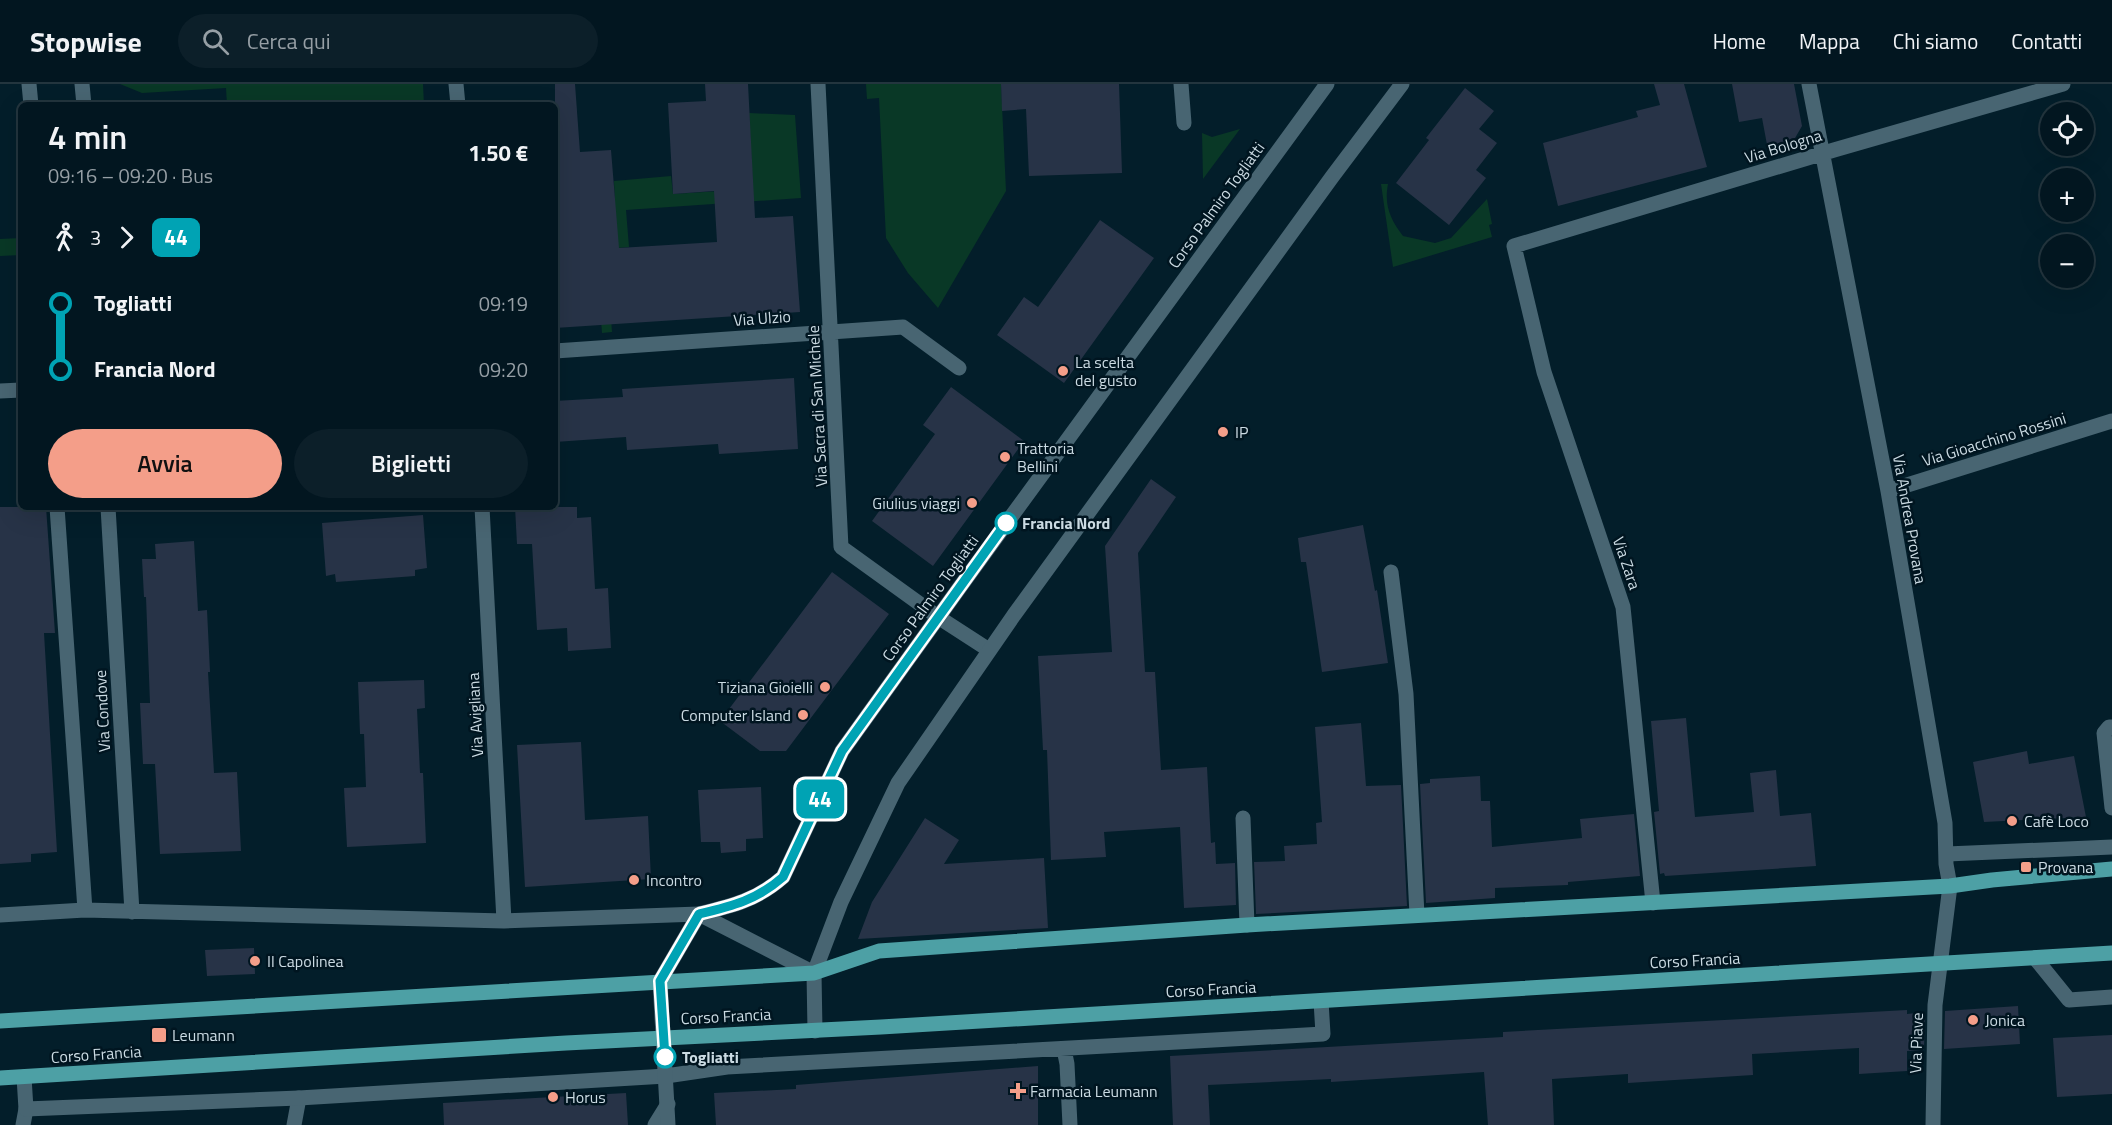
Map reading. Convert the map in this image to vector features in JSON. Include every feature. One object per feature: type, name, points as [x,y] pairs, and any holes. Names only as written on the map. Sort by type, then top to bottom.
[{"type":"main road","points":[[0,1021],[814,973],[879,951],[1247,925],[1950,886],[2112,869]]},
{"type":"main road","name":"Corso Francia","points":[[0,1078],[2112,953]]},
{"type":"street","points":[[29,84],[31,102]]},
{"type":"street","points":[[82,84],[84,102]]},
{"type":"street","points":[[456,84],[458,102]]},
{"type":"street","name":"Via Sacra di San Michele","points":[[818,84],[841,547],[938,617],[989,650]]},
{"type":"street","points":[[1181,84],[1184,123]]},
{"type":"street","name":"Corso Palmiro Togliatti","points":[[699,914],[737,905],[768,891],[783,877],[842,751],[1327,84]]},
{"type":"street","points":[[815,1031],[814,973],[838,908],[898,783],[989,650],[1325,186],[1402,84]]},
{"type":"street","name":"Via Andrea Provana","points":[[1809,84],[1888,491],[1945,823],[1946,864],[1950,886],[1940,963]]},
{"type":"street","name":"Via Bologna","points":[[1514,246],[2063,84]]},
{"type":"street","name":"Via Zara","points":[[1514,246],[1544,372],[1623,607],[1653,903]]},
{"type":"street","name":"Via Ulzio","points":[[558,351],[903,327],[958,368]]},
{"type":"street","points":[[0,391],[18,390]]},
{"type":"street","name":"Via Gioacchino Rossini","points":[[1888,491],[2112,421]]},
{"type":"street","name":"Via Condove","points":[[57,510],[85,910]]},
{"type":"street","name":"Via Condove","points":[[108,510],[132,912]]},
{"type":"street","name":"Via Avigliana","points":[[482,510],[504,921]]},
{"type":"street","points":[[1391,572],[1406,694],[1417,915]]},
{"type":"street","points":[[2112,727],[2104,733],[2112,808]]},
{"type":"street","points":[[1243,818],[1247,925]]},
{"type":"street","points":[[1947,854],[2112,847]]},
{"type":"street","points":[[0,915],[85,910],[504,921],[699,914],[814,973]]},
{"type":"street","points":[[668,1125],[660,981],[699,914]]},
{"type":"street","points":[[2035,958],[2069,1000],[2112,998]]},
{"type":"street","name":"Via Piave","points":[[1933,1125],[1935,1005],[1940,963]]},
{"type":"street","points":[[26,1108],[299,1098],[666,1076],[727,1067],[1323,1034],[1321,1001]]},
{"type":"street","points":[[1064,1049],[1067,1064],[1070,1125]]},
{"type":"street","points":[[23,1125],[26,1108],[24,1077]]},
{"type":"street","points":[[294,1125],[299,1098]]},
{"type":"street","points":[[655,1125],[668,1104]]},
{"type":"street","points":[[668,1104],[675,1125]]},
{"type":"green space","points":[[120,84],[423,84],[424,102],[227,102],[226,88],[142,93]]},
{"type":"green space","points":[[866,84],[1001,84],[1006,191],[938,308],[908,273],[886,238],[879,98],[867,99]]},
{"type":"green space","points":[[749,113],[795,115],[801,198],[626,210],[629,247],[606,249],[612,332],[602,333],[593,212],[615,203],[614,181],[671,176],[673,194],[753,189]]},
{"type":"green space","points":[[1240,129],[1203,179],[1202,133],[1212,137]]},
{"type":"green space","points":[[1381,184],[1388,184],[1389,212],[1403,236],[1435,243],[1451,238],[1487,199],[1492,237],[1393,267]]},
{"type":"green space","points":[[18,238],[18,255],[0,256],[0,239]]},
{"type":"building","points":[[555,84],[575,84],[580,152],[611,150],[619,248],[717,242],[714,191],[673,194],[668,103],[706,101],[705,84],[748,84],[755,218],[793,216],[800,312],[558,328],[558,102],[555,102]]},
{"type":"building","points":[[1001,84],[1119,84],[1122,173],[1029,176],[1026,109],[1002,111]]},
{"type":"building","points":[[1654,84],[1684,84],[1707,167],[1558,206],[1543,143],[1638,117],[1636,111],[1660,105]]},
{"type":"building","points":[[1732,84],[1794,84],[1802,126],[1791,145],[1768,150],[1762,118],[1739,122]]},
{"type":"building","points":[[1465,88],[1494,111],[1479,129],[1497,143],[1476,170],[1486,178],[1449,225],[1396,183],[1429,140],[1426,138]]},
{"type":"building","points":[[1100,220],[1154,258],[1064,383],[997,335],[1024,297],[1038,307]]},
{"type":"building","points":[[794,378],[798,449],[719,454],[718,444],[627,450],[626,437],[558,442],[558,401],[623,397],[622,389]]},
{"type":"building","points":[[951,387],[1024,441],[933,566],[872,521],[935,434],[923,425]]},
{"type":"building","points":[[1151,479],[1176,497],[1138,553],[1145,672],[1155,672],[1161,770],[1207,767],[1211,843],[1215,842],[1216,864],[1235,863],[1236,905],[1184,908],[1180,827],[1104,832],[1106,857],[1051,860],[1047,750],[1043,750],[1038,656],[1112,652],[1105,546]]},
{"type":"building","points":[[0,507],[18,507],[18,510],[46,510],[55,633],[44,633],[57,852],[31,854],[31,862],[0,864]]},
{"type":"building","points":[[558,507],[577,507],[577,518],[591,517],[595,589],[608,588],[611,648],[568,651],[567,628],[537,630],[532,544],[517,544],[515,510],[558,510]]},
{"type":"building","points":[[423,515],[427,568],[415,570],[415,576],[336,582],[335,574],[326,576],[322,523]]},
{"type":"building","points":[[1363,525],[1375,591],[1377,590],[1388,663],[1322,672],[1306,562],[1301,562],[1298,538]]},
{"type":"building","points":[[194,541],[198,611],[207,610],[214,773],[237,772],[241,851],[160,854],[155,764],[143,764],[140,703],[150,703],[146,597],[144,597],[142,559],[156,559],[155,544]]},
{"type":"building","points":[[832,572],[889,614],[786,751],[760,751],[720,721]]},
{"type":"building","points":[[424,680],[425,708],[417,709],[426,843],[347,847],[344,788],[366,787],[364,734],[360,734],[358,682]]},
{"type":"building","points":[[1686,718],[1695,817],[1754,812],[1750,773],[1776,770],[1780,816],[1811,813],[1816,866],[1665,876],[1664,873],[1660,874],[1654,812],[1659,811],[1651,721]]},
{"type":"building","points":[[1361,723],[1366,786],[1401,785],[1407,906],[1256,914],[1254,862],[1285,861],[1284,846],[1317,844],[1316,823],[1322,822],[1315,727]]},
{"type":"building","points":[[581,742],[585,820],[648,816],[651,879],[525,887],[517,745]]},
{"type":"building","points":[[2027,751],[2029,764],[2074,756],[2086,817],[1984,822],[1973,762]]},
{"type":"building","points":[[1480,776],[1481,801],[1490,801],[1492,847],[1582,838],[1580,819],[1634,814],[1640,876],[1568,882],[1568,885],[1495,888],[1495,898],[1426,903],[1420,784],[1430,783],[1430,779]]},
{"type":"building","points":[[761,787],[763,838],[746,839],[746,851],[721,853],[720,842],[701,842],[698,790]]},
{"type":"building","points":[[925,818],[959,840],[944,864],[1044,858],[1048,928],[858,939],[872,902]]},
{"type":"building","points":[[254,948],[255,974],[207,976],[205,950]]},
{"type":"building","points":[[2018,1006],[2020,1044],[1944,1049],[1945,1011]]},
{"type":"building","points":[[1907,1010],[1907,1014],[1925,1012],[1924,1050],[1907,1051],[1907,1071],[1859,1074],[1859,1048],[1752,1054],[1753,1075],[1628,1083],[1628,1074],[1552,1079],[1554,1125],[1488,1125],[1484,1072],[1331,1082],[1331,1079],[1208,1085],[1210,1125],[1173,1125],[1170,1056],[1503,1037],[1503,1032]]},
{"type":"building","points":[[2112,1035],[2112,1094],[2057,1097],[2053,1038]]},
{"type":"building","points":[[1038,1066],[1038,1125],[716,1125],[714,1093],[796,1089],[796,1085]]},
{"type":"building","points":[[626,1093],[628,1125],[444,1125],[443,1103]]},
{"type":"bus line","name":"44","points":[[665,1057],[660,981],[699,914],[737,905],[768,891],[783,877],[842,751],[1006,523]]},
{"type":"place","name":"La scelta del gusto","points":[[1063,371]]},
{"type":"place","name":"IP","points":[[1223,432]]},
{"type":"place","name":"Trattoria Bellini","points":[[1005,457]]},
{"type":"place","name":"Giulius viaggi","points":[[972,503]]},
{"type":"place","name":"Francia Nord","points":[[1006,523]]},
{"type":"place","name":"Tiziana Gioielli","points":[[825,687]]},
{"type":"place","name":"Computer Island","points":[[803,715]]},
{"type":"place","name":"Cafè Loco","points":[[2012,821]]},
{"type":"place","name":"Provana","points":[[2026,867]]},
{"type":"place","name":"Incontro","points":[[634,880]]},
{"type":"place","name":"Il Capolinea","points":[[255,961]]},
{"type":"place","name":"Jonica","points":[[1973,1020]]},
{"type":"place","name":"Leumann","points":[[159,1035]]},
{"type":"place","name":"Togliatti","points":[[665,1057]]},
{"type":"place","name":"Farmacia Leumann","points":[[1018,1091]]},
{"type":"place","name":"Horus","points":[[553,1097]]}]
